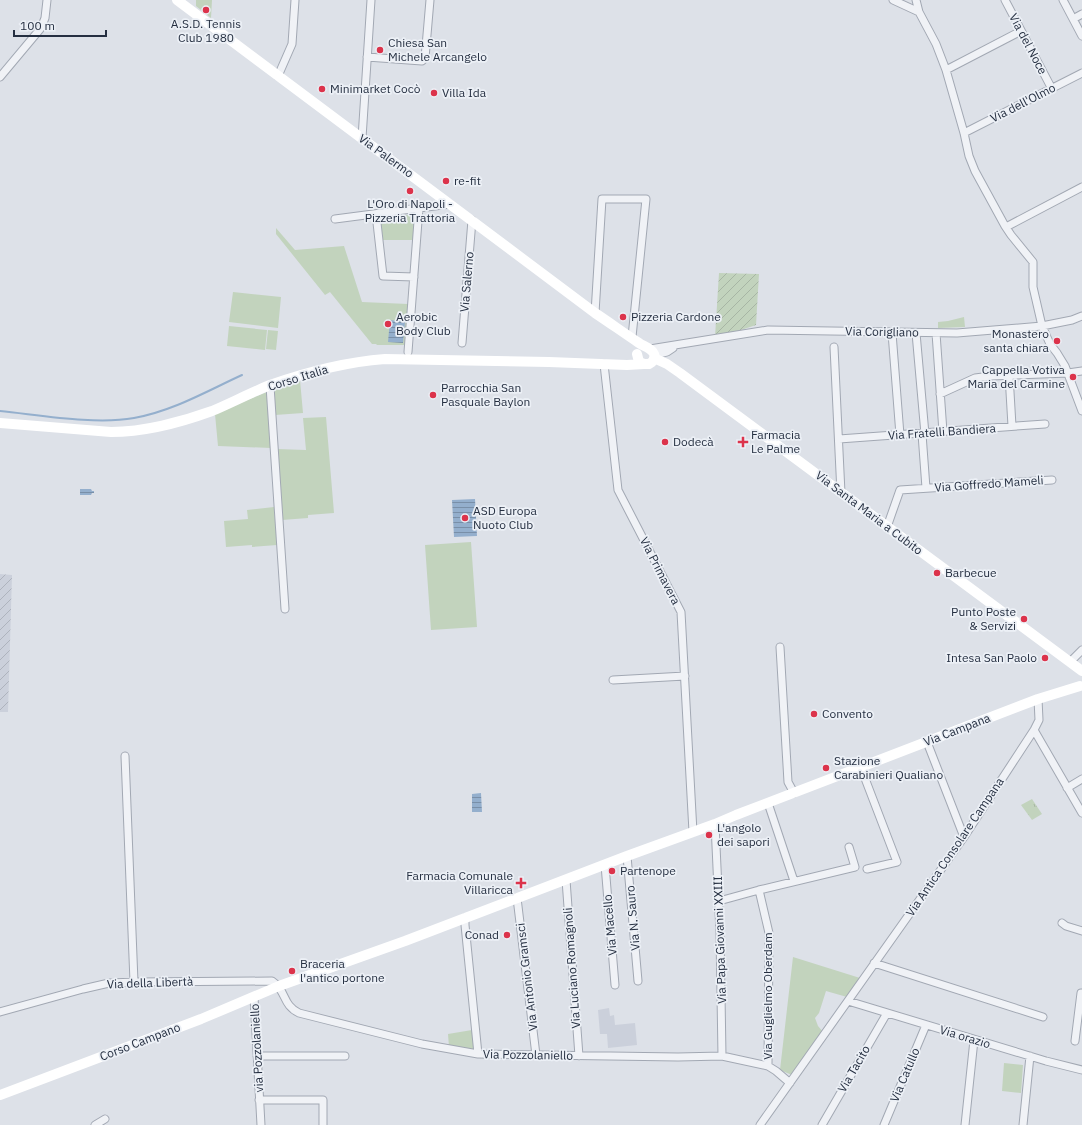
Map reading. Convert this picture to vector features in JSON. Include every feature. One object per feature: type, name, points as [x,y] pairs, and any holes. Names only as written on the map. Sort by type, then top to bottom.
[{"type":"main road","name":"Via Palermo","points":[[177,0],[595,313],[632,338],[647,356]]},
{"type":"main road","name":"Corso Italia","points":[[0,423],[126,432],[198,415],[270,386],[326,369],[366,361],[385,359],[604,364],[627,361],[647,356]]},
{"type":"main road","name":"Via Santa Maria a Cubito","points":[[647,356],[667,364],[680,373],[1082,671]]},
{"type":"main road","points":[[647,356],[669,369],[680,373]]},
{"type":"main road","points":[[1081,688],[1079,678],[1082,671]]},
{"type":"main road","name":"Via Campana","points":[[517,898],[716,824],[1038,699],[1081,688]]},
{"type":"main road","name":"Corso Campano","points":[[0,1095],[201,1018],[279,986],[517,898]]},
{"type":"street","points":[[0,77],[41,28],[45,18],[48,0]]},
{"type":"street","points":[[278,76],[292,44],[295,0]]},
{"type":"street","points":[[362,138],[371,0]]},
{"type":"street","points":[[367,57],[422,61],[425,58],[430,0]]},
{"type":"street","points":[[893,0],[919,12]]},
{"type":"street","points":[[916,0],[919,12],[936,44],[946,70],[969,156],[975,172],[1006,226],[1033,262],[1033,287],[1042,326],[1050,344],[1057,353],[1068,373],[1082,411]]},
{"type":"street","name":"Via del Noce","points":[[1005,0],[1052,88]]},
{"type":"street","points":[[1063,0],[1082,36]]},
{"type":"street","points":[[1073,19],[1082,14]]},
{"type":"street","points":[[946,70],[1021,31]]},
{"type":"street","name":"Via dell'Olmo","points":[[964,133],[1082,73]]},
{"type":"street","points":[[1006,226],[1082,187]]},
{"type":"street","points":[[595,313],[602,199],[646,199],[632,338]]},
{"type":"street","points":[[335,220],[450,204]]},
{"type":"street","points":[[408,352],[419,208]]},
{"type":"street","points":[[376,214],[383,276],[414,277]]},
{"type":"street","name":"Via Salerno","points":[[462,343],[472,220]]},
{"type":"street","name":"Via Corigliano","points":[[681,345],[768,330],[957,333],[1042,326],[1072,320],[1082,316]]},
{"type":"street","points":[[892,333],[900,436]]},
{"type":"street","name":"Via Goffredo Mameli","points":[[916,333],[926,488]]},
{"type":"street","points":[[936,333],[943,432]]},
{"type":"street","points":[[647,356],[667,352],[681,345]]},
{"type":"street","points":[[647,356],[681,345]]},
{"type":"street","points":[[834,347],[841,493]]},
{"type":"street","points":[[667,352],[667,364]]},
{"type":"street","name":"Via Primavera","points":[[604,364],[618,490],[681,612],[693,832]]},
{"type":"street","points":[[940,394],[975,378],[1068,373],[1082,370]]},
{"type":"street","points":[[1009,376],[1012,426]]},
{"type":"street","points":[[270,386],[285,609]]},
{"type":"street","name":"Via Fratelli Bandiera","points":[[839,439],[900,436],[1045,424]]},
{"type":"street","name":"Via Goffredo Mameli","points":[[887,527],[900,490],[1052,480]]},
{"type":"street","points":[[780,647],[788,782],[794,793]]},
{"type":"street","points":[[1070,662],[1082,650]]},
{"type":"street","points":[[613,680],[685,676]]},
{"type":"street","name":"Via Antica Consolare Campana","points":[[760,1125],[964,837],[1034,730],[1039,720],[1038,699]]},
{"type":"street","points":[[1034,730],[1082,814]]},
{"type":"street","points":[[927,742],[964,837]]},
{"type":"street","points":[[125,756],[134,982]]},
{"type":"street","points":[[861,768],[898,862],[867,869]]},
{"type":"street","points":[[1066,788],[1082,778]]},
{"type":"street","points":[[768,803],[794,881]]},
{"type":"street","name":"Via Papa Giovanni XXIII","points":[[716,824],[722,1056]]},
{"type":"street","points":[[719,901],[794,881],[855,867],[849,847]]},
{"type":"street","name":"Via N. Sauro","points":[[627,856],[638,981]]},
{"type":"street","name":"Via Macello","points":[[605,865],[615,985]]},
{"type":"street","name":"Via Luciano Romagnoli","points":[[566,880],[579,1056]]},
{"type":"street","name":"Via Guglielmo Oberdam","points":[[759,890],[769,933],[768,1066]]},
{"type":"street","name":"Via Antonio Gramsci","points":[[517,898],[536,1055]]},
{"type":"street","points":[[466,918],[465,925],[478,1054]]},
{"type":"street","points":[[1062,923],[1066,926],[1082,931]]},
{"type":"street","points":[[874,963],[1043,1017]]},
{"type":"street","name":"Via della Libertà","points":[[0,1012],[95,986],[134,982],[272,981],[279,986]]},
{"type":"street","name":"Via Pozzolaniello","points":[[279,986],[287,1004],[290,1008],[299,1013],[422,1044],[478,1054],[722,1056],[768,1066],[790,1082]]},
{"type":"street","points":[[1075,1041],[1082,993]]},
{"type":"street","name":"via Pozzolaniello","points":[[254,997],[259,1100],[262,1125]]},
{"type":"street","name":"Via orazio","points":[[848,1001],[974,1040],[1082,1070]]},
{"type":"street","name":"Via Tacito","points":[[822,1125],[887,1013]]},
{"type":"street","name":"Via Catullo","points":[[884,1125],[926,1025]]},
{"type":"street","points":[[965,1125],[974,1040]]},
{"type":"street","name":"Via Pozzolaniello","points":[[257,1056],[345,1056]]},
{"type":"street","points":[[1023,1125],[1030,1056]]},
{"type":"street","name":"via Pozzolaniello","points":[[259,1100],[323,1100],[324,1125]]},
{"type":"street","points":[[95,1125],[105,1119]]},
{"type":"shaded area","points":[[0,574],[12,575],[8,712],[0,712]]},
{"type":"shaded area","points":[[609,1008],[610,1016],[614,1015],[615,1025],[635,1023],[637,1045],[608,1048],[607,1034],[600,1034],[598,1010]]},
{"type":"green space","name":"A.S.D. Tennis Club 1980","points":[[196,0],[212,0],[211,18],[196,6]]},
{"type":"green space","points":[[415,214],[413,240],[383,240],[380,218]]},
{"type":"green space","points":[[276,228],[295,250],[344,246],[362,302],[408,304],[405,345],[372,344],[330,292],[325,295],[276,234]]},
{"type":"green space","points":[[719,273],[759,274],[756,325],[715,337]]},
{"type":"green space","points":[[233,292],[281,297],[278,328],[229,322]]},
{"type":"green space","points":[[964,317],[965,327],[938,328],[938,322]]},
{"type":"green space","points":[[229,326],[267,330],[265,350],[227,346]]},
{"type":"green space","points":[[268,330],[278,331],[276,350],[266,349]]},
{"type":"green space","points":[[300,380],[303,413],[275,415],[273,390]]},
{"type":"green space","points":[[267,392],[271,448],[218,446],[215,414]]},
{"type":"green space","points":[[326,417],[334,513],[308,515],[308,518],[282,520],[277,449],[306,450],[303,418]]},
{"type":"green space","points":[[274,507],[277,545],[226,547],[224,521],[248,519],[247,510]]},
{"type":"green space","points":[[471,542],[477,627],[431,630],[425,545]]},
{"type":"green space","points":[[1032,799],[1042,814],[1032,820],[1021,805]]},
{"type":"green space","points":[[793,957],[860,978],[847,997],[826,991],[819,1013],[815,1018],[818,1026],[823,1032],[792,1075],[780,1070]]},
{"type":"green space","points":[[472,1030],[474,1050],[449,1047],[448,1034]]},
{"type":"green space","points":[[1004,1063],[1023,1065],[1021,1093],[1002,1091]]},
{"type":"water","points":[[390,320],[405,322],[403,343],[388,342]]},
{"type":"water","points":[[80,489],[91,489],[94,493],[91,495],[80,495]]},
{"type":"water","name":"ASD Europa Nuoto Club","points":[[475,499],[477,536],[454,537],[452,500]]},
{"type":"water","points":[[481,793],[482,812],[472,812],[472,794]]},
{"type":"waterway","points":[[0,411],[85,420],[119,420],[134,418],[176,406],[242,375]]},
{"type":"place","name":"A.S.D. Tennis Club 1980","points":[[206,10]]},
{"type":"place","name":"Chiesa San Michele Arcangelo","points":[[380,50]]},
{"type":"place","name":"Minimarket Cocò","points":[[322,89]]},
{"type":"place","name":"Villa Ida","points":[[434,93]]},
{"type":"place","name":"re-fit","points":[[446,181]]},
{"type":"place","name":"L'Oro di Napoli - Pizzeria Trattoria","points":[[410,191]]},
{"type":"place","name":"Pizzeria Cardone","points":[[623,317]]},
{"type":"place","name":"Aerobic Body Club","points":[[388,324]]},
{"type":"place","name":"Monastero santa chiara","points":[[1057,341]]},
{"type":"place","name":"Cappella Votiva Maria del Carmine","points":[[1073,377]]},
{"type":"place","name":"Parrocchia San Pasquale Baylon","points":[[433,395]]},
{"type":"place","name":"Dodecà","points":[[665,442]]},
{"type":"place","name":"Farmacia Le Palme","points":[[743,442]]},
{"type":"place","name":"ASD Europa Nuoto Club","points":[[465,518]]},
{"type":"place","name":"Barbecue","points":[[937,573]]},
{"type":"place","name":"Punto Poste & Servizi","points":[[1024,619]]},
{"type":"place","name":"Intesa San Paolo","points":[[1045,658]]},
{"type":"place","name":"Convento","points":[[814,714]]},
{"type":"place","name":"Stazione Carabinieri Qualiano","points":[[826,768]]},
{"type":"place","name":"L'angolo dei sapori","points":[[709,835]]},
{"type":"place","name":"Partenope","points":[[612,871]]},
{"type":"place","name":"Farmacia Comunale Villaricca","points":[[521,883]]},
{"type":"place","name":"Conad","points":[[507,935]]},
{"type":"place","name":"Braceria l'antico portone","points":[[292,971]]}]
